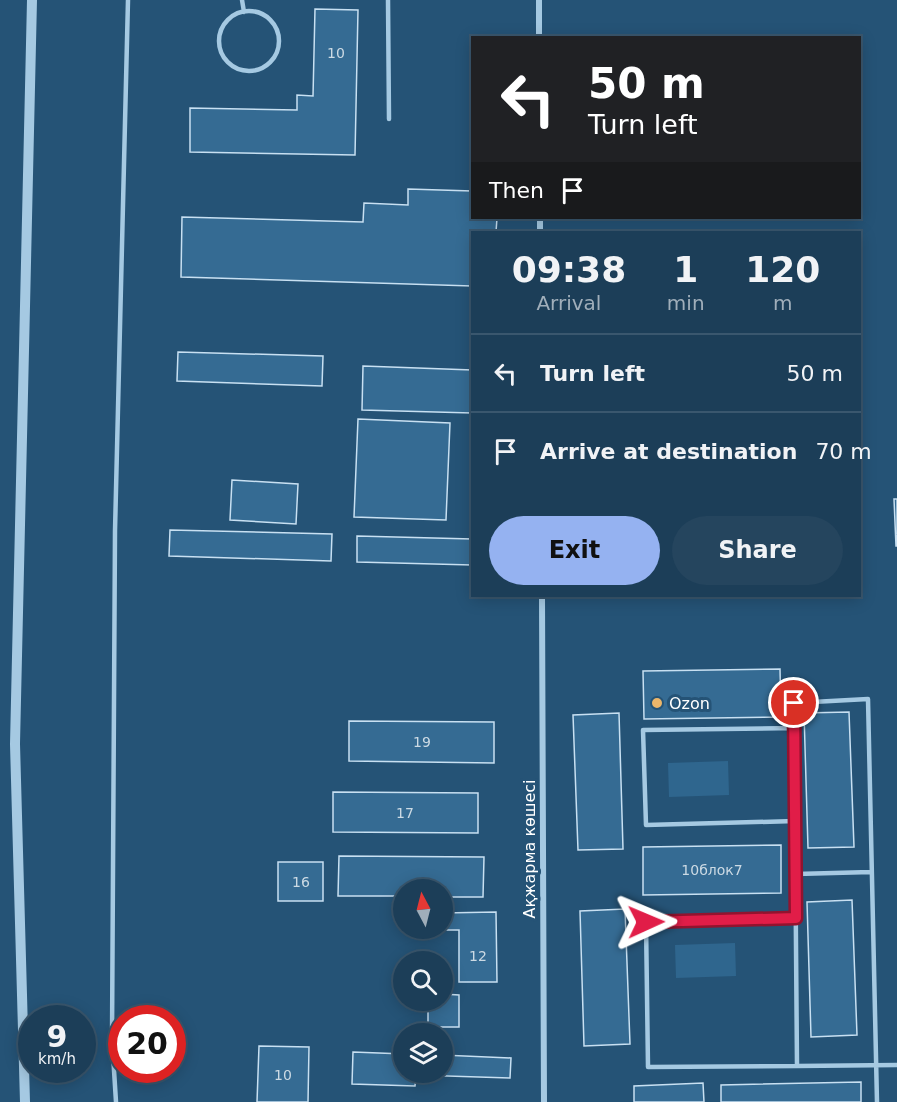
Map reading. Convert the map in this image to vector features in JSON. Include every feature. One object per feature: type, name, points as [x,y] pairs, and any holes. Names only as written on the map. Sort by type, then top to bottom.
[{"type":"street","points":[[25,1102],[15,744],[32,0]]},
{"type":"street","points":[[539,0],[539,36]]},
{"type":"street","name":"Ақжарма көшесі","points":[[542,597],[544,1102]]},
{"type":"lane","points":[[116,1102],[112,1038],[115,554],[128,0]]},
{"type":"lane","points":[[242,0],[244,12]]},
{"type":"lane","points":[[388,0],[389,120]]},
{"type":"lane","points":[[244,12],[264,15],[277,30],[279,41],[272,60],[255,70],[246,71],[229,63],[219,47],[222,28],[235,15],[244,12]]},
{"type":"lane","points":[[797,1066],[794,703],[868,699],[877,1102]]},
{"type":"lane","points":[[794,728],[643,730],[646,825],[795,821]]},
{"type":"lane","points":[[796,874],[872,872]]},
{"type":"lane","points":[[796,918],[646,922],[648,1067],[897,1065]]},
{"type":"shaded area","points":[[728,761],[729,795],[669,797],[668,763]]},
{"type":"shaded area","points":[[735,943],[736,976],[676,978],[675,945]]},
{"type":"building","points":[[315,9],[358,10],[355,155],[190,152],[190,108],[297,110],[297,95],[313,96]]},
{"type":"building","points":[[408,189],[471,191],[471,219],[497,219],[496,231],[471,231],[471,286],[181,277],[182,217],[363,222],[364,203],[408,205]]},
{"type":"building","points":[[178,352],[323,356],[322,386],[177,381]]},
{"type":"building","points":[[363,366],[471,370],[471,413],[362,410]]},
{"type":"building","points":[[358,419],[450,423],[446,520],[354,517]]},
{"type":"building","points":[[232,480],[298,484],[296,524],[230,520]]},
{"type":"building","points":[[894,499],[897,499],[897,546],[896,546]]},
{"type":"building","points":[[170,530],[332,534],[331,561],[169,556]]},
{"type":"building","points":[[357,536],[471,539],[471,565],[357,562]]},
{"type":"building","points":[[780,669],[781,717],[644,719],[643,671]]},
{"type":"building","points":[[849,712],[854,847],[808,848],[804,713]]},
{"type":"building","points":[[619,713],[623,849],[578,850],[573,715]]},
{"type":"building","points":[[349,721],[494,722],[494,763],[349,761]]},
{"type":"building","points":[[333,792],[478,793],[478,833],[333,832]]},
{"type":"building","points":[[781,845],[781,893],[643,895],[643,847]]},
{"type":"building","points":[[339,856],[484,857],[483,897],[453,897],[453,879],[393,879],[393,896],[338,896]]},
{"type":"building","points":[[278,862],[323,862],[323,901],[278,901]]},
{"type":"building","points":[[852,900],[857,1035],[811,1037],[807,902]]},
{"type":"building","points":[[625,909],[630,1044],[584,1046],[580,911]]},
{"type":"building","points":[[496,912],[497,982],[459,982],[459,930],[453,930],[453,913]]},
{"type":"building","points":[[453,995],[459,995],[459,1027],[453,1027],[453,1023],[428,1023],[428,1011],[453,1011]]},
{"type":"building","points":[[259,1046],[309,1047],[308,1102],[257,1102]]},
{"type":"building","points":[[353,1052],[393,1054],[393,1083],[415,1083],[415,1086],[352,1084]]},
{"type":"building","points":[[453,1055],[511,1058],[510,1078],[453,1076]]},
{"type":"building","points":[[861,1082],[861,1102],[721,1102],[721,1085]]},
{"type":"building","points":[[703,1083],[704,1102],[634,1102],[634,1086]]},
{"type":"place","name":"Ozon","points":[[657,703]]},
{"type":"route","points":[[646,922],[796,918],[794,703]]}]
